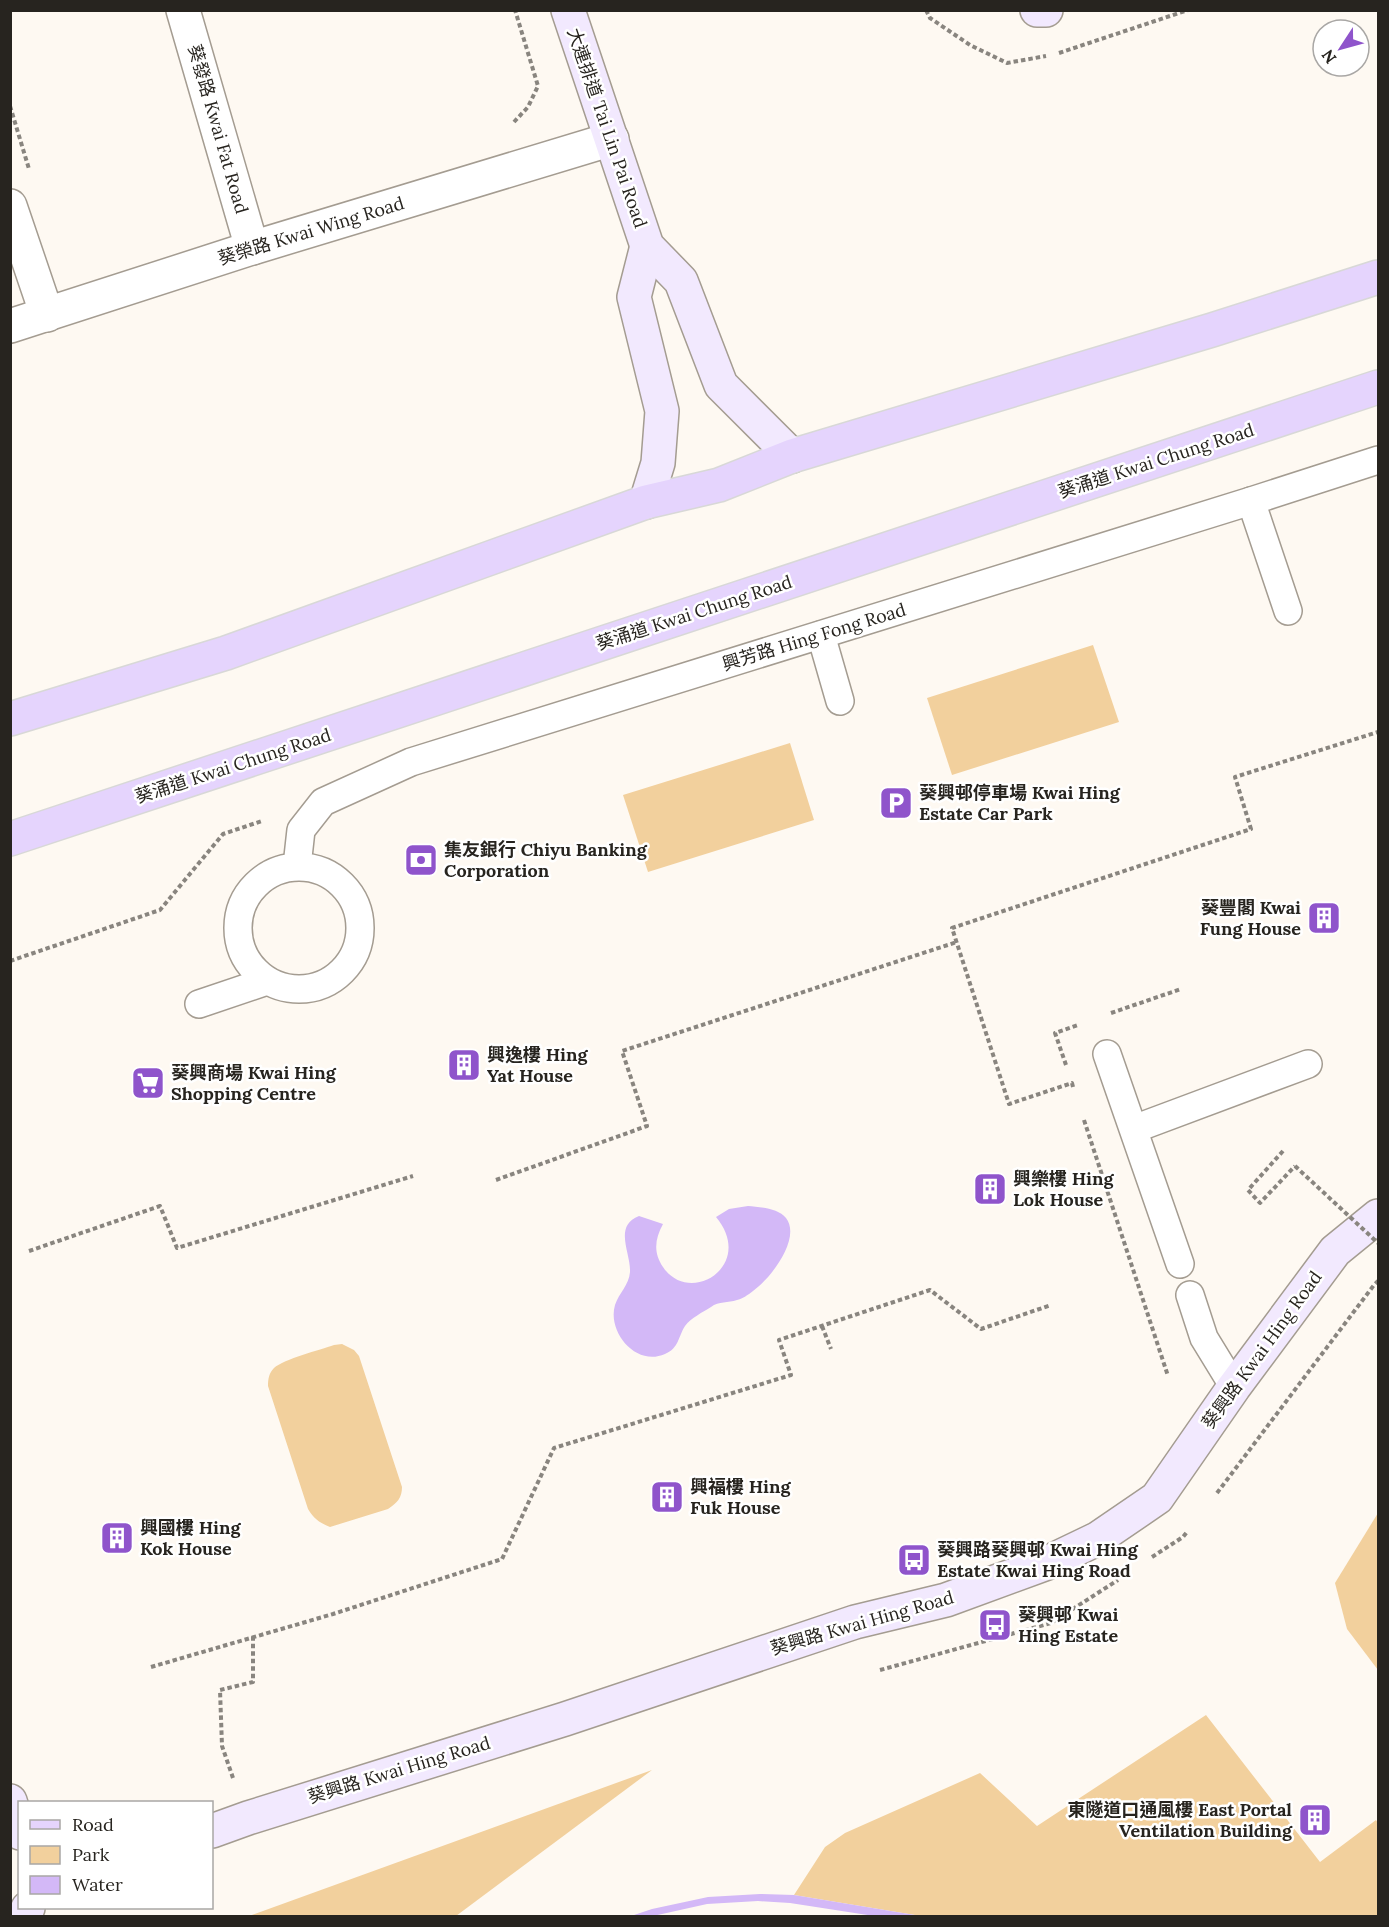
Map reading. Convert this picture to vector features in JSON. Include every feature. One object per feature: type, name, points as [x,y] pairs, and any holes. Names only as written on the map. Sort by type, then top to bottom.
[{"type":"main road","points":[[10,719],[226,653],[646,502],[719,485],[792,456],[1212,330],[1378,277]]},
{"type":"main road","name":"葵涌道 Kwai Chung Road","points":[[10,839],[1378,387]]},
{"type":"street","name":"葵發路 Kwai Fat Road","points":[[183,10],[252,248]]},
{"type":"street","name":"大連排道 Tai Lin Pai Road","points":[[568,10],[647,246],[681,281],[721,385],[792,456]]},
{"type":"street","points":[[1037,10],[1046,10]]},
{"type":"street","name":"葵榮路 Kwai Wing Road","points":[[10,326],[252,248],[612,139]]},
{"type":"street","points":[[10,206],[47,315]]},
{"type":"street","name":"大連排道 Tai Lin Pai Road","points":[[646,502],[658,463],[662,411],[634,297],[647,246]]},
{"type":"street","name":"葵興路 Kwai Hing Road","points":[[213,1831],[565,1719],[855,1622],[946,1600],[1047,1563],[1097,1539],[1157,1498],[1234,1387],[1335,1251],[1378,1216]]},
{"type":"street","points":[[10,1801],[18,1827]]},
{"type":"lane","name":"興芳路 Hing Fong Road","points":[[297,866],[301,830],[323,802],[411,762],[1378,460]]},
{"type":"lane","points":[[1251,501],[1288,611]]},
{"type":"lane","points":[[821,635],[840,701]]},
{"type":"lane","points":[[297,866],[318,869],[336,878],[351,894],[360,913],[361,933],[356,954],[345,971],[328,983],[308,989],[287,988],[267,981],[252,968],[242,951],[237,932],[239,912],[248,894],[260,879],[278,870],[297,866]]},
{"type":"lane","points":[[199,1004],[267,981]]},
{"type":"lane","points":[[1107,1054],[1180,1264]]},
{"type":"lane","points":[[1134,1129],[1308,1064]]},
{"type":"lane","points":[[1190,1295],[1204,1338],[1234,1387]]},
{"type":"path","points":[[513,123],[528,107],[538,86],[515,10]]},
{"type":"path","points":[[10,106],[30,171]]},
{"type":"path","points":[[1076,1093],[1072,1083],[1009,1104],[952,928],[1251,829],[1235,777],[1378,732]]},
{"type":"path","points":[[10,961],[159,910],[223,834],[323,802]]},
{"type":"path","points":[[496,1180],[647,1126],[622,1051],[957,942]]},
{"type":"path","points":[[1082,1113],[1168,1376]]},
{"type":"path","points":[[1283,1151],[1248,1190],[1260,1203],[1295,1166],[1378,1243]]},
{"type":"path","points":[[30,1251],[160,1206],[177,1248],[413,1176]]},
{"type":"path","points":[[151,1667],[333,1614],[502,1559],[554,1448],[791,1375],[779,1340],[930,1290],[981,1329],[1051,1305]]},
{"type":"path","points":[[822,1326],[831,1349]]},
{"type":"path","points":[[233,1779],[222,1746],[219,1690],[253,1682],[254,1636]]},
{"type":"green space","points":[[1093,645],[1119,722],[952,775],[927,698]]},
{"type":"green space","points":[[790,743],[814,820],[648,872],[623,795]]},
{"type":"green space","points":[[342,1344],[354,1350],[359,1356],[402,1491],[398,1500],[388,1509],[330,1527],[318,1520],[308,1509],[268,1383],[274,1368],[286,1361]]},
{"type":"green space","points":[[1378,1513],[1378,1670],[1347,1629],[1335,1583]]},
{"type":"green space","points":[[1206,1715],[1320,1862],[1376,1820],[1378,1823],[1378,1916],[921,1916],[794,1895],[825,1847],[845,1833],[980,1773],[1037,1826]]},
{"type":"green space","points":[[652,1770],[456,1916],[249,1916]]},
{"type":"water","points":[[748,1206],[778,1212],[786,1218],[790,1227],[787,1247],[775,1269],[760,1286],[745,1297],[714,1305],[690,1320],[670,1352],[654,1357],[644,1356],[634,1351],[620,1336],[615,1326],[614,1315],[615,1305],[630,1272],[625,1233],[631,1220],[639,1216],[663,1224],[656,1246],[658,1256],[663,1267],[675,1278],[688,1283],[702,1281],[715,1275],[724,1264],[728,1251],[726,1235],[716,1217],[729,1209]]},
{"type":"water","points":[[794,1895],[921,1916],[874,1916],[790,1903],[758,1901],[707,1904],[653,1916],[631,1916],[708,1897]]},
{"type":"place","name":"葵興邨停車場 Kwai Hing Estate Car Park","points":[[896,803]]},
{"type":"place","name":"集友銀行 Chiyu Banking Corporation","points":[[421,860]]},
{"type":"place","name":"葵豐閣 Kwai Fung House","points":[[1324,918]]},
{"type":"place","name":"興逸樓 Hing Yat House","points":[[464,1065]]},
{"type":"place","name":"葵興商場 Kwai Hing Shopping Centre","points":[[148,1083]]},
{"type":"place","name":"興樂樓 Hing Lok House","points":[[990,1189]]},
{"type":"place","name":"興福樓 Hing Fuk House","points":[[667,1497]]},
{"type":"place","name":"興國樓 Hing Kok House","points":[[117,1538]]},
{"type":"place","name":"葵興路葵興邨 Kwai Hing Estate Kwai Hing Road","points":[[914,1560]]},
{"type":"place","name":"葵興邨 Kwai Hing Estate","points":[[995,1625]]},
{"type":"place","name":"東隧道口通風樓 East Portal Ventilation Building","points":[[1315,1820]]}]
